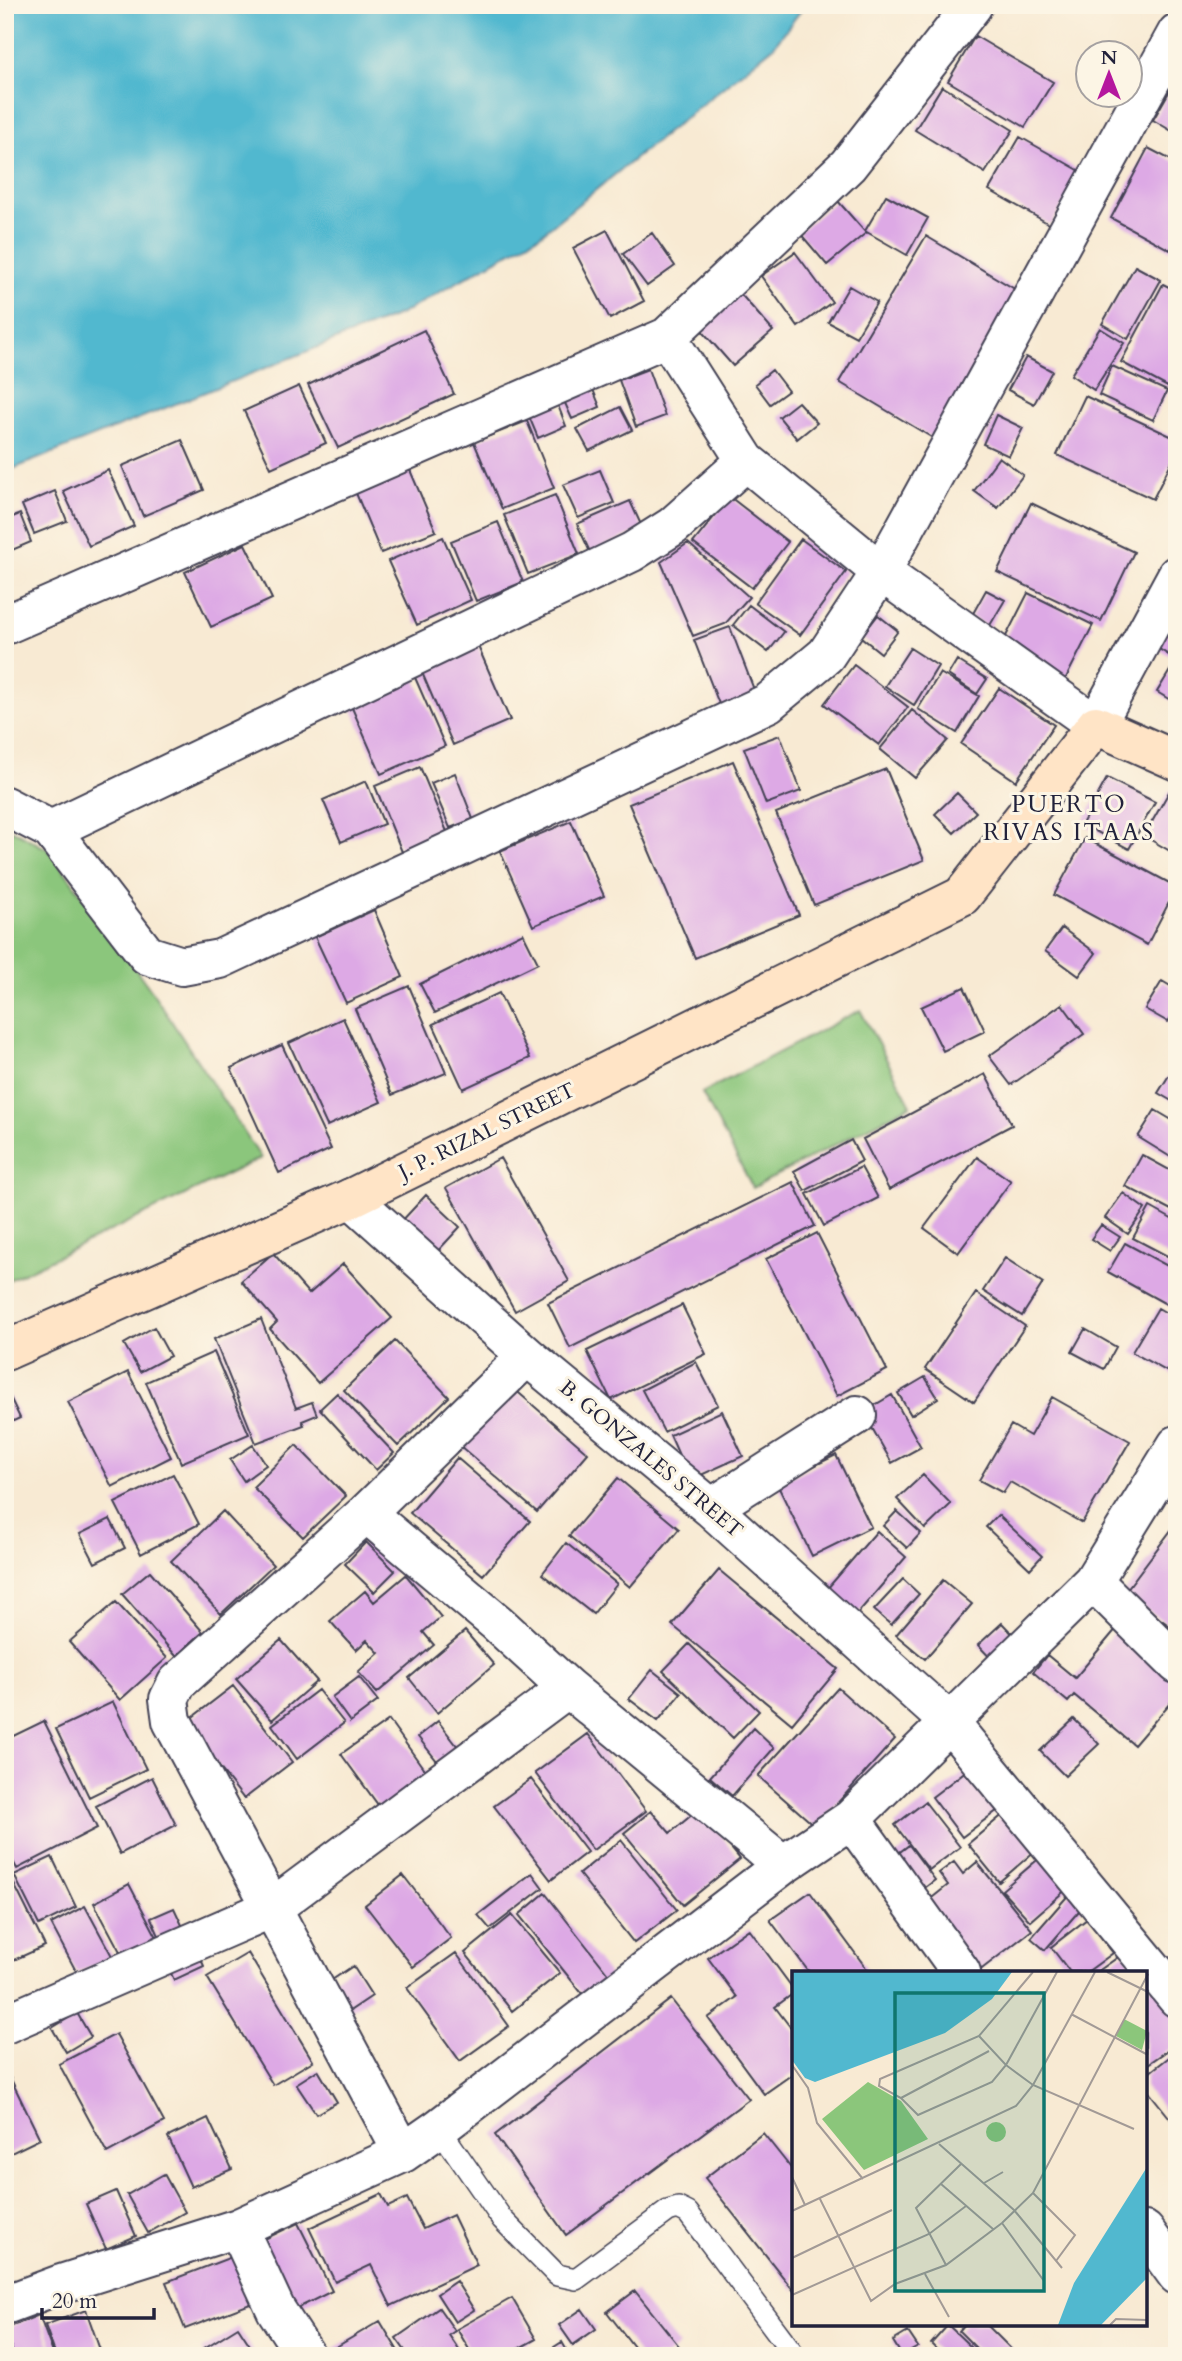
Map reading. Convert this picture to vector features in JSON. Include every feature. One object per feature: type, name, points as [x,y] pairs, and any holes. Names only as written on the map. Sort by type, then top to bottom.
[{"type":"street","points":[[5,625],[667,337],[848,165],[973,5]]},
{"type":"street","points":[[5,806],[51,830],[146,955],[182,966],[220,959],[768,703],[826,655],[881,572],[1177,33]]},
{"type":"street","points":[[667,337],[746,461],[881,572],[1096,725],[1177,761]]},
{"type":"street","points":[[51,830],[632,552],[673,526],[746,461]]},
{"type":"street","points":[[1096,725],[1177,575]]},
{"type":"street","name":"J. P. RIZAL STREET","points":[[5,1352],[351,1198],[961,896],[1096,725]]},
{"type":"street","name":"B. GONZALES STREET","points":[[351,1198],[527,1356],[711,1508],[949,1722],[1177,1998]]},
{"type":"street","points":[[403,2153],[172,1721],[169,1699],[177,1683],[366,1513],[527,1356]]},
{"type":"street","points":[[711,1508],[857,1415]]},
{"type":"street","points":[[5,2305],[61,2284],[238,2228],[403,2153],[439,2128],[783,1865],[851,1819],[1093,1581],[1177,1445]]},
{"type":"street","points":[[366,1513],[497,1623],[568,1688],[783,1865]]},
{"type":"street","points":[[1093,1581],[1177,1664]]},
{"type":"street","points":[[5,2024],[272,1908],[568,1688]]},
{"type":"street","points":[[851,1819],[960,1971]]},
{"type":"street","points":[[238,2228],[276,2310],[306,2356]]},
{"type":"street","points":[[1147,2234],[1177,2275]]},
{"type":"lane","points":[[439,2128],[502,2220],[557,2275],[576,2279],[668,2211],[678,2208],[688,2213],[795,2356]]},
{"type":"green space","points":[[5,826],[49,850],[153,993],[261,1158],[5,1282]]},
{"type":"green space","points":[[860,1010],[911,1105],[753,1188],[702,1093]]},
{"type":"water","points":[[5,5],[805,5],[773,47],[540,235],[401,314],[5,472]]},
{"type":"building","points":[[975,36],[1053,82],[1025,127],[948,81]]},
{"type":"building","points":[[1177,78],[1177,134],[1153,120]]},
{"type":"building","points":[[942,86],[1013,130],[985,173],[915,130]]},
{"type":"building","points":[[1020,137],[1082,172],[1051,225],[989,190]]},
{"type":"building","points":[[1148,148],[1177,163],[1177,238],[1170,250],[1111,218]]},
{"type":"building","points":[[886,195],[928,218],[907,255],[865,231]]},
{"type":"building","points":[[837,200],[866,233],[827,265],[799,232]]},
{"type":"building","points":[[607,230],[644,301],[610,319],[573,248]]},
{"type":"building","points":[[652,233],[675,266],[647,286],[623,254]]},
{"type":"building","points":[[926,236],[1023,294],[936,440],[839,382]]},
{"type":"building","points":[[795,252],[832,302],[798,327],[761,276]]},
{"type":"building","points":[[1135,266],[1161,280],[1128,339],[1102,324]]},
{"type":"building","points":[[1163,284],[1177,291],[1177,392],[1121,362]]},
{"type":"building","points":[[849,286],[877,302],[856,337],[828,322]]},
{"type":"building","points":[[738,291],[773,331],[733,366],[698,326]]},
{"type":"building","points":[[1100,328],[1124,343],[1094,390],[1071,375]]},
{"type":"building","points":[[424,330],[454,394],[338,448],[308,385]]},
{"type":"building","points":[[1026,357],[1052,371],[1034,404],[1008,390]]},
{"type":"building","points":[[1112,366],[1167,391],[1153,420],[1099,395]]},
{"type":"building","points":[[648,369],[665,416],[636,427],[619,380]]},
{"type":"building","points":[[772,370],[788,391],[770,404],[755,384]]},
{"type":"building","points":[[590,382],[600,407],[572,419],[561,394]]},
{"type":"building","points":[[299,386],[326,443],[271,468],[244,411]]},
{"type":"building","points":[[554,395],[566,426],[538,438],[525,407]]},
{"type":"building","points":[[1085,396],[1177,439],[1177,451],[1153,499],[1057,455]]},
{"type":"building","points":[[798,402],[817,423],[797,439],[779,417]]},
{"type":"building","points":[[620,407],[632,430],[589,451],[577,429]]},
{"type":"building","points":[[996,415],[1023,428],[1009,456],[983,444]]},
{"type":"building","points":[[527,421],[554,488],[502,509],[474,442]]},
{"type":"building","points":[[182,440],[204,490],[143,516],[122,466]]},
{"type":"building","points":[[999,457],[1023,475],[998,508],[974,491]]},
{"type":"building","points":[[407,463],[436,531],[381,553],[353,486]]},
{"type":"building","points":[[108,470],[134,526],[89,546],[63,491]]},
{"type":"building","points":[[600,470],[614,503],[578,518],[563,485]]},
{"type":"building","points":[[55,491],[67,521],[34,534],[22,505]]},
{"type":"building","points":[[555,495],[579,554],[528,574],[504,515]]},
{"type":"building","points":[[730,497],[788,542],[752,588],[693,543]]},
{"type":"building","points":[[630,501],[643,529],[590,552],[577,524]]},
{"type":"building","points":[[1031,503],[1134,552],[1101,621],[997,572]]},
{"type":"building","points":[[20,514],[31,542],[5,553],[5,520]]},
{"type":"building","points":[[498,522],[523,582],[476,601],[451,541]]},
{"type":"building","points":[[443,537],[471,600],[417,625],[388,561]]},
{"type":"building","points":[[801,539],[846,572],[800,635],[755,603]]},
{"type":"building","points":[[688,543],[749,597],[725,624],[693,636],[661,562]]},
{"type":"building","points":[[245,544],[272,599],[211,627],[185,572]]},
{"type":"building","points":[[986,590],[1005,600],[989,627],[971,617]]},
{"type":"building","points":[[1028,593],[1093,625],[1065,680],[1000,648]]},
{"type":"building","points":[[749,605],[784,632],[768,652],[733,625]]},
{"type":"building","points":[[1161,607],[1177,617],[1177,649],[1172,657],[1143,639]]},
{"type":"building","points":[[878,615],[898,631],[881,653],[861,637]]},
{"type":"building","points":[[730,627],[756,695],[721,709],[694,640]]},
{"type":"building","points":[[477,644],[510,720],[453,745],[420,668]]},
{"type":"building","points":[[910,648],[938,666],[914,705],[885,686]]},
{"type":"building","points":[[1177,659],[1177,704],[1157,692]]},
{"type":"building","points":[[957,660],[987,679],[977,694],[948,675]]},
{"type":"building","points":[[854,665],[908,707],[879,745],[824,704]]},
{"type":"building","points":[[413,673],[445,746],[381,774],[349,701]]},
{"type":"building","points":[[940,673],[979,696],[957,733],[918,709]]},
{"type":"building","points":[[999,688],[1054,725],[1016,781],[961,744]]},
{"type":"building","points":[[912,710],[948,740],[915,778],[880,749]]},
{"type":"building","points":[[780,735],[801,791],[766,804],[744,748]]},
{"type":"building","points":[[733,761],[799,915],[695,958],[629,804]]},
{"type":"building","points":[[420,767],[448,834],[402,852],[375,786]]},
{"type":"building","points":[[886,769],[924,860],[814,905],[776,813]]},
{"type":"building","points":[[455,773],[473,819],[450,828],[431,783]]},
{"type":"building","points":[[1107,778],[1155,802],[1129,849],[1082,824]]},
{"type":"building","points":[[366,781],[384,824],[341,842],[323,800]]},
{"type":"building","points":[[1170,790],[1177,794],[1177,855],[1144,836]]},
{"type":"building","points":[[957,793],[976,812],[954,833],[935,814]]},
{"type":"building","points":[[571,821],[604,896],[533,926],[500,851]]},
{"type":"building","points":[[1085,838],[1177,887],[1147,945],[1054,895]]},
{"type":"building","points":[[374,910],[403,977],[346,1003],[315,937]]},
{"type":"building","points":[[1062,928],[1096,953],[1079,976],[1045,951]]},
{"type":"building","points":[[523,933],[538,963],[435,1013],[420,984]]},
{"type":"building","points":[[1162,981],[1177,990],[1177,1008],[1168,1022],[1145,1009]]},
{"type":"building","points":[[409,986],[446,1073],[392,1095],[355,1009]]},
{"type":"building","points":[[964,987],[985,1031],[943,1051],[921,1007]]},
{"type":"building","points":[[499,993],[530,1058],[463,1089],[433,1024]]},
{"type":"building","points":[[1062,1004],[1084,1034],[1011,1085],[989,1056]]},
{"type":"building","points":[[343,1018],[381,1102],[327,1126],[289,1043]]},
{"type":"building","points":[[282,1045],[331,1149],[279,1173],[231,1068]]},
{"type":"building","points":[[1173,1069],[1177,1071],[1177,1104],[1158,1093]]},
{"type":"building","points":[[985,1074],[1012,1125],[889,1190],[863,1139]]},
{"type":"building","points":[[1155,1110],[1177,1123],[1177,1161],[1138,1137]]},
{"type":"building","points":[[851,1140],[862,1161],[805,1191],[794,1171]]},
{"type":"building","points":[[1142,1155],[1177,1174],[1177,1213],[1125,1186]]},
{"type":"building","points":[[977,1157],[1011,1181],[958,1253],[924,1228]]},
{"type":"building","points":[[500,1158],[569,1281],[515,1311],[446,1188]]},
{"type":"building","points":[[861,1167],[878,1198],[824,1226],[807,1194]]},
{"type":"building","points":[[793,1182],[815,1226],[570,1348],[548,1303]]},
{"type":"building","points":[[1123,1193],[1145,1209],[1128,1234],[1105,1218]]},
{"type":"building","points":[[426,1195],[460,1227],[435,1254],[400,1223]]},
{"type":"building","points":[[1150,1207],[1177,1222],[1177,1261],[1133,1238]]},
{"type":"building","points":[[1101,1225],[1120,1237],[1110,1251],[1091,1239]]},
{"type":"building","points":[[817,1233],[887,1370],[837,1396],[766,1259]]},
{"type":"building","points":[[1125,1243],[1177,1271],[1175,1309],[1108,1272]]},
{"type":"building","points":[[273,1253],[309,1294],[343,1264],[392,1318],[318,1383],[270,1329],[277,1322],[241,1281]]},
{"type":"building","points":[[1005,1258],[1043,1283],[1022,1316],[983,1291]]},
{"type":"building","points":[[976,1293],[1025,1326],[974,1402],[925,1369]]},
{"type":"building","points":[[682,1305],[706,1354],[611,1400],[587,1351]]},
{"type":"building","points":[[1158,1308],[1177,1319],[1177,1377],[1132,1352]]},
{"type":"building","points":[[261,1319],[296,1408],[312,1402],[317,1415],[302,1421],[304,1425],[256,1443],[214,1339]]},
{"type":"building","points":[[154,1327],[170,1356],[140,1372],[124,1344]]},
{"type":"building","points":[[1085,1329],[1116,1347],[1104,1369],[1072,1352]]},
{"type":"building","points":[[395,1341],[449,1397],[398,1446],[344,1390]]},
{"type":"building","points":[[214,1352],[249,1434],[181,1463],[146,1382]]},
{"type":"building","points":[[696,1362],[718,1405],[664,1432],[642,1390]]},
{"type":"building","points":[[128,1372],[171,1457],[112,1487],[68,1402]]},
{"type":"building","points":[[925,1377],[938,1398],[911,1415],[898,1393]]},
{"type":"building","points":[[512,1387],[588,1453],[537,1512],[460,1446]]},
{"type":"building","points":[[337,1393],[394,1453],[376,1470],[320,1409]]},
{"type":"building","points":[[9,1395],[20,1418],[5,1425],[5,1396]]},
{"type":"building","points":[[892,1395],[921,1447],[892,1463],[863,1412]]},
{"type":"building","points":[[1052,1397],[1130,1441],[1082,1523],[1010,1482],[1003,1493],[979,1480],[1011,1425],[1030,1436]]},
{"type":"building","points":[[722,1411],[743,1456],[690,1480],[670,1435]]},
{"type":"building","points":[[253,1445],[266,1465],[244,1481],[230,1460]]},
{"type":"building","points":[[296,1445],[346,1496],[303,1537],[253,1487]]},
{"type":"building","points":[[836,1455],[871,1527],[812,1556],[777,1484]]},
{"type":"building","points":[[457,1458],[530,1521],[483,1575],[410,1513]]},
{"type":"building","points":[[173,1474],[199,1524],[141,1554],[115,1503]]},
{"type":"building","points":[[923,1475],[951,1504],[925,1529],[897,1499]]},
{"type":"building","points":[[618,1478],[679,1529],[630,1587],[569,1536]]},
{"type":"building","points":[[223,1511],[273,1565],[221,1614],[171,1561]]},
{"type":"building","points":[[897,1511],[921,1533],[907,1548],[883,1526]]},
{"type":"building","points":[[998,1515],[1042,1556],[1030,1569],[986,1527]]},
{"type":"building","points":[[110,1519],[125,1548],[95,1563],[80,1534]]},
{"type":"building","points":[[1172,1529],[1177,1533],[1177,1631],[1124,1593]]},
{"type":"building","points":[[877,1531],[906,1557],[857,1614],[827,1589]]},
{"type":"building","points":[[366,1542],[395,1571],[374,1592],[345,1564]]},
{"type":"building","points":[[566,1543],[617,1584],[593,1614],[542,1574]]},
{"type":"building","points":[[719,1570],[838,1669],[792,1724],[672,1625]]},
{"type":"building","points":[[150,1571],[203,1632],[176,1656],[122,1594]]},
{"type":"building","points":[[406,1575],[441,1617],[423,1632],[434,1645],[377,1693],[358,1672],[379,1653],[367,1640],[356,1650],[330,1621],[365,1591],[374,1602]]},
{"type":"building","points":[[903,1579],[919,1594],[891,1625],[874,1610]]},
{"type":"building","points":[[943,1580],[972,1604],[925,1659],[896,1635]]},
{"type":"building","points":[[116,1602],[167,1658],[120,1700],[69,1642]]},
{"type":"building","points":[[1002,1623],[1020,1642],[996,1664],[978,1645]]},
{"type":"building","points":[[1117,1628],[1177,1677],[1177,1695],[1134,1745],[1074,1695],[1068,1702],[1033,1672],[1047,1655],[1075,1678]]},
{"type":"building","points":[[465,1631],[494,1665],[437,1713],[409,1678]]},
{"type":"building","points":[[281,1640],[317,1681],[272,1720],[236,1679]]},
{"type":"building","points":[[689,1644],[759,1711],[733,1738],[663,1671]]},
{"type":"building","points":[[652,1670],[681,1693],[658,1721],[629,1699]]},
{"type":"building","points":[[359,1677],[378,1701],[350,1722],[332,1697]]},
{"type":"building","points":[[233,1686],[292,1762],[244,1799],[185,1723]]},
{"type":"building","points":[[838,1688],[895,1739],[816,1827],[758,1776]]},
{"type":"building","points":[[318,1690],[344,1723],[297,1759],[272,1725]]},
{"type":"building","points":[[113,1702],[146,1769],[89,1797],[56,1729]]},
{"type":"building","points":[[1074,1719],[1099,1744],[1065,1776],[1040,1751]]},
{"type":"building","points":[[389,1720],[431,1779],[384,1813],[341,1754]]},
{"type":"building","points":[[44,1721],[97,1828],[17,1869],[5,1846],[5,1740]]},
{"type":"building","points":[[438,1721],[461,1751],[441,1766],[418,1737]]},
{"type":"building","points":[[753,1728],[774,1748],[732,1796],[710,1777]]},
{"type":"building","points":[[588,1734],[646,1811],[593,1850],[535,1773]]},
{"type":"building","points":[[971,1767],[1002,1807],[962,1837],[932,1797]]},
{"type":"building","points":[[152,1777],[176,1825],[120,1854],[96,1806]]},
{"type":"building","points":[[531,1779],[587,1852],[551,1880],[494,1806]]},
{"type":"building","points":[[925,1802],[960,1847],[929,1870],[895,1825]]},
{"type":"building","points":[[699,1809],[740,1859],[683,1905],[624,1833],[651,1811],[670,1833]]},
{"type":"building","points":[[1005,1813],[1036,1850],[999,1882],[968,1844]]},
{"type":"building","points":[[621,1840],[677,1910],[634,1943],[579,1874]]},
{"type":"building","points":[[909,1845],[935,1880],[914,1896],[887,1862]]},
{"type":"building","points":[[1050,1849],[1077,1880],[1030,1921],[1002,1890]]},
{"type":"building","points":[[52,1857],[76,1907],[39,1925],[14,1875]]},
{"type":"building","points":[[954,1862],[963,1874],[977,1862],[1032,1930],[977,1971],[918,1909],[948,1885],[939,1873]]},
{"type":"building","points":[[532,1873],[543,1888],[490,1929],[478,1915]]},
{"type":"building","points":[[403,1875],[451,1938],[413,1967],[365,1905]]},
{"type":"building","points":[[12,1880],[45,1946],[5,1964],[5,1883]]},
{"type":"building","points":[[129,1884],[160,1943],[125,1961],[94,1903]]},
{"type":"building","points":[[810,1892],[868,1971],[808,1971],[770,1920]]},
{"type":"building","points":[[1071,1892],[1085,1904],[1045,1950],[1031,1938]]},
{"type":"building","points":[[545,1893],[610,1976],[584,1996],[519,1915]]},
{"type":"building","points":[[85,1906],[112,1956],[77,1973],[51,1924]]},
{"type":"building","points":[[174,1908],[188,1938],[165,1949],[151,1918]]},
{"type":"building","points":[[512,1915],[560,1973],[512,2011],[465,1953]]},
{"type":"building","points":[[1087,1919],[1113,1953],[1088,1971],[1069,1971],[1051,1947]]},
{"type":"building","points":[[749,1929],[792,1987],[792,1994],[775,2007],[792,2029],[792,2074],[764,2094],[708,2018],[737,1997],[708,1958]]},
{"type":"building","points":[[195,1946],[204,1966],[174,1980],[165,1960]]},
{"type":"building","points":[[248,1953],[313,2061],[273,2085],[207,1977]]},
{"type":"building","points":[[456,1953],[509,2026],[460,2061],[407,1988]]},
{"type":"building","points":[[1124,1953],[1137,1971],[1098,1971]]},
{"type":"building","points":[[353,1966],[372,1996],[348,2012],[329,1982]]},
{"type":"building","points":[[1156,1984],[1177,2013],[1177,2044],[1147,2065],[1147,1990]]},
{"type":"building","points":[[671,1999],[749,2099],[566,2235],[495,2135]]},
{"type":"building","points":[[77,2013],[91,2037],[66,2052],[52,2028]]},
{"type":"building","points":[[116,2034],[164,2122],[107,2153],[59,2064]]},
{"type":"building","points":[[1177,2051],[1177,2127],[1147,2090],[1147,2074]]},
{"type":"building","points":[[5,2067],[40,2139],[5,2156]]},
{"type":"building","points":[[318,2070],[337,2102],[316,2114],[296,2084]]},
{"type":"building","points":[[208,2118],[232,2169],[191,2187],[168,2137]]},
{"type":"building","points":[[763,2133],[792,2169],[792,2288],[705,2178]]},
{"type":"building","points":[[164,2174],[185,2212],[148,2233],[127,2195]]},
{"type":"building","points":[[116,2191],[136,2236],[106,2249],[86,2204]]},
{"type":"building","points":[[381,2194],[388,2207],[407,2198],[423,2229],[453,2215],[477,2265],[391,2306],[371,2265],[335,2282],[309,2228]]},
{"type":"building","points":[[298,2223],[332,2291],[284,2315],[250,2246]]},
{"type":"building","points":[[234,2256],[253,2303],[185,2329],[166,2282]]},
{"type":"building","points":[[456,2281],[474,2310],[455,2322],[437,2294]]},
{"type":"building","points":[[635,2291],[679,2346],[667,2356],[641,2356],[607,2312]]},
{"type":"building","points":[[512,2298],[536,2339],[505,2356],[473,2356],[457,2329]]},
{"type":"building","points":[[439,2308],[455,2331],[449,2335],[463,2356],[425,2356],[423,2352],[418,2356],[409,2356],[396,2338]]},
{"type":"building","points":[[582,2309],[596,2329],[573,2345],[559,2325]]},
{"type":"building","points":[[86,2310],[100,2350],[84,2356],[56,2356],[45,2325]]},
{"type":"building","points":[[39,2315],[54,2356],[14,2356],[5,2329]]},
{"type":"building","points":[[380,2321],[401,2356],[321,2356]]},
{"type":"building","points":[[949,2326],[973,2349],[966,2356],[943,2356],[931,2344]]},
{"type":"building","points":[[963,2326],[988,2326],[1016,2354],[984,2356],[959,2331]]},
{"type":"building","points":[[238,2327],[257,2356],[205,2356],[201,2350]]},
{"type":"building","points":[[908,2332],[918,2347],[902,2356],[893,2341]]},
{"type":"building","points":[[562,2342],[570,2356],[555,2356],[551,2349]]},
{"type":"district","name":"PUERTO RIVAS ITAAS","points":[[1069,818]]}]
